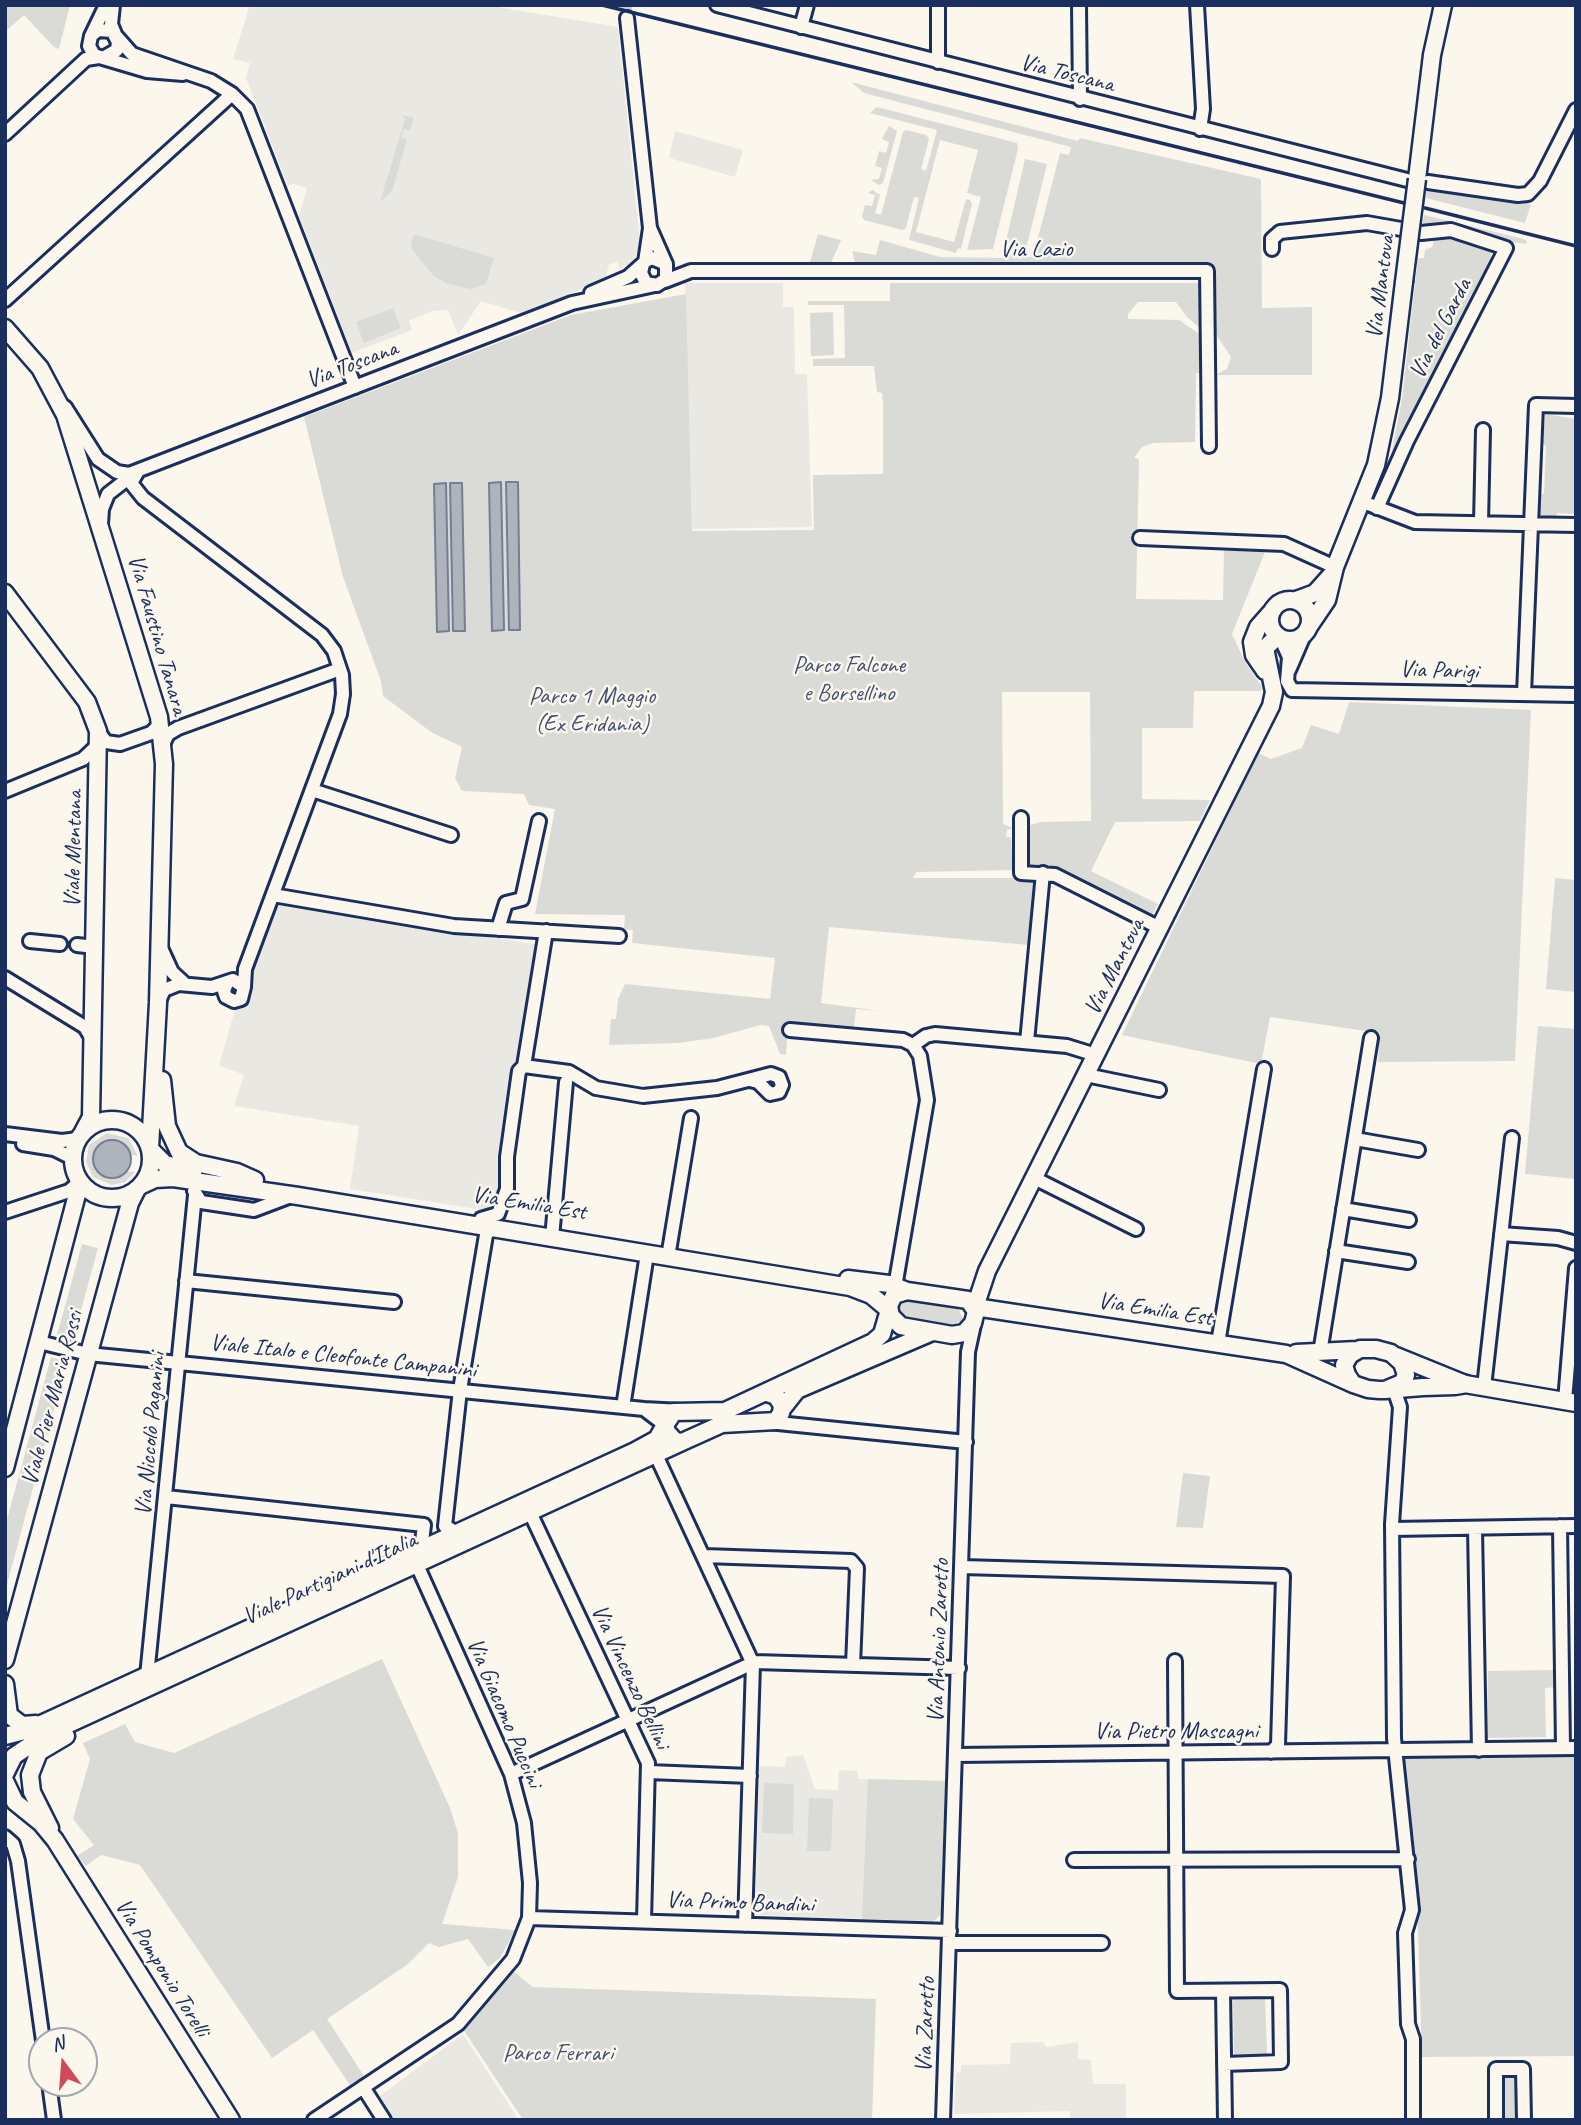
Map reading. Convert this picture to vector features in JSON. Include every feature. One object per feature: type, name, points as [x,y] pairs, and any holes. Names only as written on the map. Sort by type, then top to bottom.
[{"type":"main road","name":"Via Mantova","points":[[1272,610],[1283,601],[1296,600],[1315,593],[1335,569],[1370,505],[1387,420],[1431,64],[1443,5]]},
{"type":"main road","name":"Via Faustino Tanara","points":[[5,328],[51,386],[68,424],[159,717],[163,744],[160,942],[150,1149]]},
{"type":"main road","name":"Via Mantova","points":[[1307,631],[1327,600],[1335,569]]},
{"type":"main road","name":"Viale Mentana","points":[[5,593],[87,702],[99,736],[91,1117],[80,1136]]},
{"type":"main road","points":[[1272,610],[1270,624],[1279,636],[1294,639],[1307,631],[1309,612],[1296,600]]},
{"type":"main road","points":[[1272,610],[1258,627],[1252,642],[1254,655],[1272,681]]},
{"type":"main road","name":"Via Mantova","points":[[975,1312],[987,1271],[1271,706],[1272,681],[1265,648],[1279,636]]},
{"type":"main road","points":[[155,1056],[163,1083],[167,1126],[179,1152],[196,1163],[237,1172],[255,1181]]},
{"type":"main road","points":[[118,1120],[136,1128],[150,1149],[150,1168],[139,1187],[120,1198],[95,1195],[79,1180],[72,1158],[80,1136],[98,1122],[118,1120]]},
{"type":"main road","name":"Via Emilia Est","points":[[150,1149],[159,1160],[173,1167],[481,1219],[648,1254],[669,1254],[854,1289],[871,1295],[889,1310],[901,1326],[938,1333]]},
{"type":"main road","name":"Via Emilia Est","points":[[139,1187],[160,1178],[178,1178],[496,1230],[552,1235],[957,1297],[968,1300],[975,1312],[1016,1312],[1286,1354],[1360,1349],[1391,1353],[1476,1386],[1570,1402]]},
{"type":"main road","points":[[5,1468],[79,1180]]},
{"type":"main road","name":"Viale Pier Maria Rossi","points":[[5,1660],[131,1201],[139,1187]]},
{"type":"main road","name":"Via Mantova","points":[[957,1297],[973,1288],[987,1271]]},
{"type":"main road","points":[[987,1271],[992,1296],[1016,1312]]},
{"type":"main road","points":[[686,1411],[719,1413],[736,1407],[873,1342],[882,1334],[894,1295],[901,1289]]},
{"type":"main road","points":[[768,1422],[776,1421],[797,1390],[911,1338],[938,1333],[964,1333],[975,1312]]},
{"type":"main road","points":[[1353,1384],[1344,1365],[1350,1355],[1360,1349]]},
{"type":"main road","points":[[1389,1390],[1396,1388],[1406,1375],[1402,1363],[1391,1353]]},
{"type":"main road","name":"Via Emilia Est","points":[[1286,1354],[1353,1384],[1389,1390],[1476,1386]]},
{"type":"main road","points":[[767,1393],[776,1396],[782,1410]]},
{"type":"main road","name":"Viale Partigiani d'Italia","points":[[6,1771],[13,1756],[31,1742],[528,1507],[657,1439],[674,1412],[686,1411]]},
{"type":"main road","name":"Viale Partigiani d'Italia","points":[[5,1736],[42,1723],[419,1557],[457,1533],[656,1455],[722,1424],[768,1422]]},
{"type":"main road","points":[[665,1425],[669,1436],[681,1442]]},
{"type":"main road","points":[[5,1684],[9,1715],[22,1725],[42,1723]]},
{"type":"main road","name":"Via Pomponio Torelli","points":[[55,1840],[31,1788],[33,1764],[42,1750],[83,1726],[104,1708]]},
{"type":"main road","points":[[5,1752],[6,1771]]},
{"type":"main road","name":"Via Pomponio Torelli","points":[[5,1781],[15,1802],[41,1823],[55,1840],[231,2120]]},
{"type":"street","points":[[106,5],[90,36],[91,51],[101,58],[147,71],[197,76]]},
{"type":"street","points":[[113,5],[111,24],[124,48],[134,55],[197,76],[232,94],[251,118],[355,387]]},
{"type":"street","name":"Via Toscana","points":[[717,5],[1407,180]]},
{"type":"street","points":[[801,27],[807,5]]},
{"type":"street","points":[[937,5],[938,62]]},
{"type":"street","points":[[1079,5],[1080,99]]},
{"type":"street","points":[[1197,5],[1203,109],[1200,129]]},
{"type":"street","points":[[627,18],[650,228],[643,279],[660,283],[668,273],[650,228]]},
{"type":"street","points":[[90,36],[103,29],[116,36]]},
{"type":"street","points":[[5,134],[86,59],[111,56],[117,50],[116,36]]},
{"type":"street","points":[[5,300],[232,94]]},
{"type":"street","points":[[1428,182],[1518,195],[1528,194],[1543,176],[1576,110]]},
{"type":"street","points":[[1272,249],[1272,239],[1280,232],[1367,223],[1388,224],[1401,229]]},
{"type":"street","name":"Via del Garda","points":[[1370,505],[1407,441],[1506,248],[1451,230],[1421,233]]},
{"type":"street","points":[[644,263],[654,258],[666,263]]},
{"type":"street","name":"Via Toscana","points":[[112,469],[123,474],[138,471],[355,387],[582,299],[628,278],[644,263]]},
{"type":"street","name":"Via Lazio","points":[[666,263],[691,271],[1208,271],[1209,446]]},
{"type":"street","name":"Via Lazio","points":[[660,283],[691,271]]},
{"type":"street","name":"Via Toscana","points":[[582,299],[660,283]]},
{"type":"street","points":[[51,386],[94,454],[135,490],[322,635],[340,669],[342,707],[245,970],[235,983],[224,991],[226,997]]},
{"type":"street","points":[[1524,694],[1536,405],[1576,407]]},
{"type":"street","points":[[1481,523],[1483,430]]},
{"type":"street","points":[[135,490],[131,480],[138,471]]},
{"type":"street","name":"Via Toscana","points":[[102,531],[101,512],[106,498],[125,479],[138,471]]},
{"type":"street","points":[[1370,505],[1415,522],[1576,525]]},
{"type":"street","points":[[1140,538],[1284,544],[1335,569]]},
{"type":"street","points":[[1288,673],[1307,631]]},
{"type":"street","points":[[1279,636],[1289,657],[1290,689],[1300,690]]},
{"type":"street","points":[[163,744],[168,734],[178,727],[340,669]]},
{"type":"street","name":"Via Parigi","points":[[1271,706],[1300,690],[1576,695]]},
{"type":"street","points":[[5,791],[87,757],[96,751],[99,736],[106,742],[120,744],[153,732],[159,725],[159,717]]},
{"type":"street","points":[[312,790],[451,835]]},
{"type":"street","points":[[1021,818],[1021,873],[1059,876],[1160,928]]},
{"type":"street","points":[[498,929],[506,903],[522,899],[539,821]]},
{"type":"street","points":[[1027,1042],[1043,873]]},
{"type":"street","points":[[273,895],[427,923],[619,936]]},
{"type":"street","points":[[481,1219],[495,1216],[503,1206],[519,1071],[523,1066],[546,932]]},
{"type":"street","points":[[30,940],[60,944]]},
{"type":"street","points":[[160,942],[172,972],[185,984]]},
{"type":"street","points":[[77,946],[94,947]]},
{"type":"street","points":[[5,978],[85,1027],[92,1039]]},
{"type":"street","points":[[158,1003],[164,990],[185,984],[211,987],[235,983]]},
{"type":"street","points":[[211,987],[226,997],[240,1000],[245,993],[235,983]]},
{"type":"street","points":[[790,1030],[899,1039],[913,1045],[922,1063],[927,1100],[901,1289]]},
{"type":"street","points":[[913,1045],[932,1034],[1071,1046],[1096,1055]]},
{"type":"street","points":[[1320,1353],[1371,1038]]},
{"type":"street","points":[[523,1066],[572,1072],[596,1088],[643,1096],[692,1092],[750,1080]]},
{"type":"street","points":[[1218,1343],[1264,1069]]},
{"type":"street","points":[[1086,1075],[1159,1090]]},
{"type":"street","points":[[552,1235],[566,1082]]},
{"type":"street","points":[[669,1254],[691,1118]]},
{"type":"street","points":[[5,1134],[62,1141],[80,1136]]},
{"type":"street","points":[[1476,1386],[1501,1234],[1512,1138]]},
{"type":"street","points":[[1355,1139],[1418,1150]]},
{"type":"street","points":[[5,1141],[54,1149],[72,1158]]},
{"type":"street","points":[[178,1178],[190,1184],[195,1195],[203,1202],[254,1210],[271,1206],[286,1197],[298,1196]]},
{"type":"street","points":[[1034,1178],[1136,1229]]},
{"type":"street","points":[[5,1212],[69,1191],[79,1180]]},
{"type":"street","name":"Via Niccolò Paganini","points":[[147,1676],[195,1195]]},
{"type":"street","points":[[1343,1209],[1409,1220]]},
{"type":"street","points":[[457,1533],[445,1526],[460,1390],[486,1235],[490,1230],[496,1230]]},
{"type":"street","points":[[1501,1234],[1558,1238],[1576,1244]]},
{"type":"street","points":[[1336,1251],[1408,1262]]},
{"type":"street","points":[[623,1407],[648,1254]]},
{"type":"street","points":[[1570,1402],[1576,1268]]},
{"type":"street","points":[[186,1281],[394,1302]]},
{"type":"street","name":"Via Antonio Zarotto","points":[[950,1937],[959,1668],[967,1567],[968,1352],[975,1312]]},
{"type":"street","points":[[938,1333],[954,1338],[968,1352]]},
{"type":"street","name":"Viale Italo e Cleofonte Campanini","points":[[39,1342],[89,1354],[686,1411]]},
{"type":"street","points":[[1389,1390],[1400,1407],[1392,1530],[1397,1751],[1412,1910],[1405,1933],[1408,2024],[1413,2039],[1413,2120]]},
{"type":"street","points":[[644,1409],[665,1425]]},
{"type":"street","points":[[782,1410],[796,1424]]},
{"type":"street","points":[[768,1422],[966,1442]]},
{"type":"street","points":[[656,1455],[753,1664],[745,1924]]},
{"type":"street","points":[[166,1497],[436,1526],[446,1520]]},
{"type":"street","name":"Via Vincenzo Bellini","points":[[528,1507],[648,1763],[644,1921]]},
{"type":"street","points":[[419,1557],[424,1525]]},
{"type":"street","points":[[1560,1526],[1569,1748]]},
{"type":"street","points":[[1392,1530],[1576,1526]]},
{"type":"street","points":[[1475,1528],[1479,1750]]},
{"type":"street","points":[[705,1556],[850,1561],[857,1568],[853,1665]]},
{"type":"street","name":"Via Giacomo Puccini","points":[[314,2120],[457,2024],[513,1959],[529,1918],[530,1883],[524,1823],[511,1773],[419,1557]]},
{"type":"street","points":[[967,1567],[1283,1576],[1278,1745],[1271,1752]]},
{"type":"street","points":[[1175,1661],[1177,1991],[1280,1990],[1281,2062],[1224,2064]]},
{"type":"street","points":[[511,1773],[753,1664],[959,1668]]},
{"type":"street","name":"Via Pietro Mascagni","points":[[956,1755],[1569,1748]]},
{"type":"street","points":[[649,1772],[750,1776]]},
{"type":"street","points":[[5,1837],[13,1844],[18,1857],[41,2027]]},
{"type":"street","points":[[1074,1860],[1408,1859]]},
{"type":"street","name":"Via Primo Bandini","points":[[529,1918],[745,1924],[1102,1943]]},
{"type":"street","name":"Via Zarotto","points":[[943,2120],[950,1937]]},
{"type":"street","points":[[1223,1991],[1226,2120]]},
{"type":"street","points":[[1496,2120],[1496,2069],[1523,2068],[1524,2120]]},
{"type":"street","points":[[363,2087],[384,2120]]},
{"type":"street","points":[[51,2097],[54,2120]]},
{"type":"shaded area","points":[[250,5],[485,5],[618,27],[640,241],[634,261],[620,269],[617,262],[609,264],[605,280],[521,313],[481,301],[458,335],[448,310],[432,311],[409,321],[412,330],[352,353],[299,216],[307,188],[293,184],[288,186],[246,78],[250,63],[233,59]]},
{"type":"shaded area","points":[[675,131],[743,150],[735,177],[669,158]]},
{"type":"shaded area","points":[[685,283],[783,283],[783,307],[794,307],[795,374],[807,374],[812,527],[692,529]]},
{"type":"shaded area","points":[[501,482],[504,630],[492,631],[489,483]]},
{"type":"shaded area","points":[[506,482],[518,482],[520,630],[509,630]]},
{"type":"shaded area","points":[[446,483],[449,631],[437,632],[434,484]]},
{"type":"shaded area","points":[[450,483],[462,483],[465,631],[453,631]]},
{"type":"shaded area","points":[[277,897],[404,923],[540,945],[496,1212],[350,1189],[359,1126],[234,1106],[244,1075],[219,1065],[246,972]]},
{"type":"shaded area","points":[[112,1140],[125,1146],[131,1159],[125,1172],[112,1178],[99,1172],[93,1159],[99,1146]]},
{"type":"shaded area","points":[[803,1755],[815,1789],[838,1790],[839,1770],[858,1771],[858,1779],[945,1781],[941,1914],[934,1921],[755,1915],[759,1766],[785,1767],[786,1757]]},
{"type":"shaded area","points":[[463,2034],[519,2120],[390,2120],[376,2099]]},
{"type":"shaded area","points":[[1043,2042],[1046,2047],[1078,2042],[1078,2059],[1091,2060],[1093,2084],[1126,2084],[1126,2120],[1070,2120],[1070,2111],[954,2114],[956,2073],[961,2072],[961,2065],[1010,2064],[1011,2043]]},
{"type":"green space","points":[[5,5],[70,5],[59,49],[24,15],[5,32]]},
{"type":"green space","points":[[851,82],[1078,141],[1080,138],[1261,179],[1262,308],[1312,307],[1312,375],[1215,375],[1227,369],[1231,357],[1213,330],[1211,266],[856,265],[852,251],[876,255],[880,240],[940,257],[1002,258],[1025,159],[1047,164],[1024,257],[1033,257],[1060,153],[1069,155],[1071,147],[864,93]]},
{"type":"green space","points":[[877,107],[1017,143],[1018,149],[993,249],[967,250],[981,197],[967,193],[978,150],[940,140],[916,232],[954,242],[966,199],[970,200],[972,204],[961,249],[958,248],[956,253],[909,240],[919,198],[914,197],[906,228],[902,230],[864,220],[862,216],[865,205],[872,206],[875,195],[868,193],[872,190],[880,195],[875,213],[881,215],[903,132],[906,130],[926,135],[929,139],[921,169],[926,171],[937,130],[870,113]]},
{"type":"green space","points":[[402,115],[414,118],[410,130],[404,129],[401,137],[407,139],[392,191],[380,202],[405,119]]},
{"type":"green space","points":[[889,126],[897,131],[883,183],[879,185],[871,180],[879,179],[882,168],[875,166],[879,151],[886,153],[889,142],[882,139]]},
{"type":"green space","points":[[1427,188],[1506,198],[1531,204],[1525,223],[1426,198]]},
{"type":"green space","points":[[1424,215],[1527,241],[1526,244],[1422,228]]},
{"type":"green space","points":[[1443,233],[1486,245],[1491,255],[1390,460],[1402,399],[1418,258],[1424,258],[1425,250],[1432,247],[1435,237]]},
{"type":"green space","points":[[414,234],[494,258],[486,284],[471,289],[448,284],[434,276],[413,251],[411,244]]},
{"type":"green space","points":[[818,234],[841,240],[830,265],[774,266],[774,262],[810,262]]},
{"type":"green space","points":[[890,283],[1201,283],[1202,330],[1187,317],[1176,302],[1138,302],[1128,314],[1128,319],[1179,320],[1202,336],[1203,373],[1196,373],[1195,442],[1153,443],[1142,447],[1135,456],[1139,459],[1136,599],[1223,600],[1224,545],[1267,547],[1232,634],[1246,664],[1262,687],[1261,691],[1194,691],[1193,728],[1142,728],[1142,799],[1210,800],[1200,821],[1115,822],[1091,871],[1158,904],[1151,917],[1058,870],[1028,868],[1030,825],[1041,822],[1091,821],[1090,692],[1002,692],[1003,824],[1013,828],[1007,830],[1006,837],[1011,837],[1013,870],[916,872],[913,878],[1033,878],[1035,883],[1029,945],[829,927],[821,1003],[880,1011],[856,1009],[854,1027],[845,1026],[844,1031],[788,1026],[786,1055],[780,1054],[769,1026],[761,1025],[713,1038],[678,1043],[609,1045],[611,1019],[616,1019],[618,999],[625,984],[770,999],[775,958],[632,943],[633,930],[624,929],[625,915],[535,914],[555,809],[529,805],[524,794],[462,791],[455,778],[462,747],[431,732],[383,696],[381,681],[343,577],[304,417],[571,315],[686,294],[692,531],[814,530],[813,475],[883,474],[883,402],[882,393],[877,392],[874,366],[813,366],[813,359],[845,358],[844,305],[808,305],[808,301],[890,301]],"holes":[[[517,482],[520,630],[509,630],[506,483]],[[462,483],[465,631],[453,631],[450,484]],[[489,483],[501,483],[503,630],[492,630]]]},
{"type":"green space","points":[[393,308],[401,328],[364,343],[356,322]]},
{"type":"green space","points":[[833,312],[834,355],[811,356],[810,313]]},
{"type":"green space","points":[[1545,414],[1576,419],[1576,514],[1557,513],[1556,517],[1539,515],[1540,494],[1544,494],[1546,445],[1542,445]]},
{"type":"green space","points":[[1349,702],[1531,710],[1515,1061],[1378,1062],[1380,1033],[1270,1017],[1261,1064],[1122,1035],[1258,753],[1271,759],[1302,748],[1311,725],[1339,734]]},
{"type":"green space","points":[[1555,878],[1576,880],[1576,992],[1546,989]]},
{"type":"green space","points":[[1538,1026],[1576,1029],[1576,1179],[1525,1174]]},
{"type":"green space","points":[[107,1133],[128,1138],[138,1156],[130,1154],[124,1144],[115,1140],[98,1146],[93,1159],[95,1168],[135,1172],[125,1182],[112,1185],[93,1177],[86,1162],[89,1145]]},
{"type":"green space","points":[[82,1244],[98,1248],[77,1325],[68,1338],[57,1335]]},
{"type":"green space","points":[[904,1299],[958,1308],[963,1319],[954,1325],[901,1316],[896,1310],[897,1304]]},
{"type":"green space","points":[[51,1357],[61,1360],[63,1376],[5,1592],[5,1527]]},
{"type":"green space","points":[[1183,1473],[1210,1476],[1203,1528],[1176,1527]]},
{"type":"green space","points":[[382,1659],[450,1808],[458,1833],[458,1877],[442,1924],[515,1930],[500,1958],[488,1967],[468,1939],[439,1947],[429,1943],[408,1964],[327,2019],[364,2076],[350,2085],[313,2030],[272,2058],[140,1865],[101,1855],[86,1866],[77,1856],[94,1845],[73,1819],[90,1759],[83,1743],[125,1724],[135,1742],[174,1753]]},
{"type":"green space","points":[[1555,1670],[1555,1687],[1545,1688],[1546,1737],[1487,1738],[1488,1671]]},
{"type":"green space","points":[[1576,1755],[1576,2056],[1422,2057],[1417,1898],[1404,1759]]},
{"type":"green space","points":[[868,1779],[945,1781],[941,1914],[934,1921],[862,1919]]},
{"type":"green space","points":[[764,1783],[794,1784],[793,1834],[762,1833]]},
{"type":"green space","points":[[809,1798],[833,1799],[831,1851],[807,1851]]},
{"type":"green space","name":"Parco Ferrari","points":[[514,1972],[533,1987],[876,1999],[872,2120],[523,2120],[463,2029]]},
{"type":"green space","points":[[1265,1998],[1267,2055],[1234,2055],[1233,1999]]},
{"type":"green space","points":[[1503,2078],[1516,2078],[1517,2120],[1503,2120]]},
{"type":"tunnel","points":[[626,5],[627,18]]},
{"type":"railway","points":[[602,5],[1404,203]]},
{"type":"railway","points":[[1425,208],[1576,246]]},
{"type":"park label","name":"Parco Falcone e Borsellino","points":[[849,680]]},
{"type":"park label","name":"Parco 1 Maggio (Ex Eridania)","points":[[592,711]]}]
